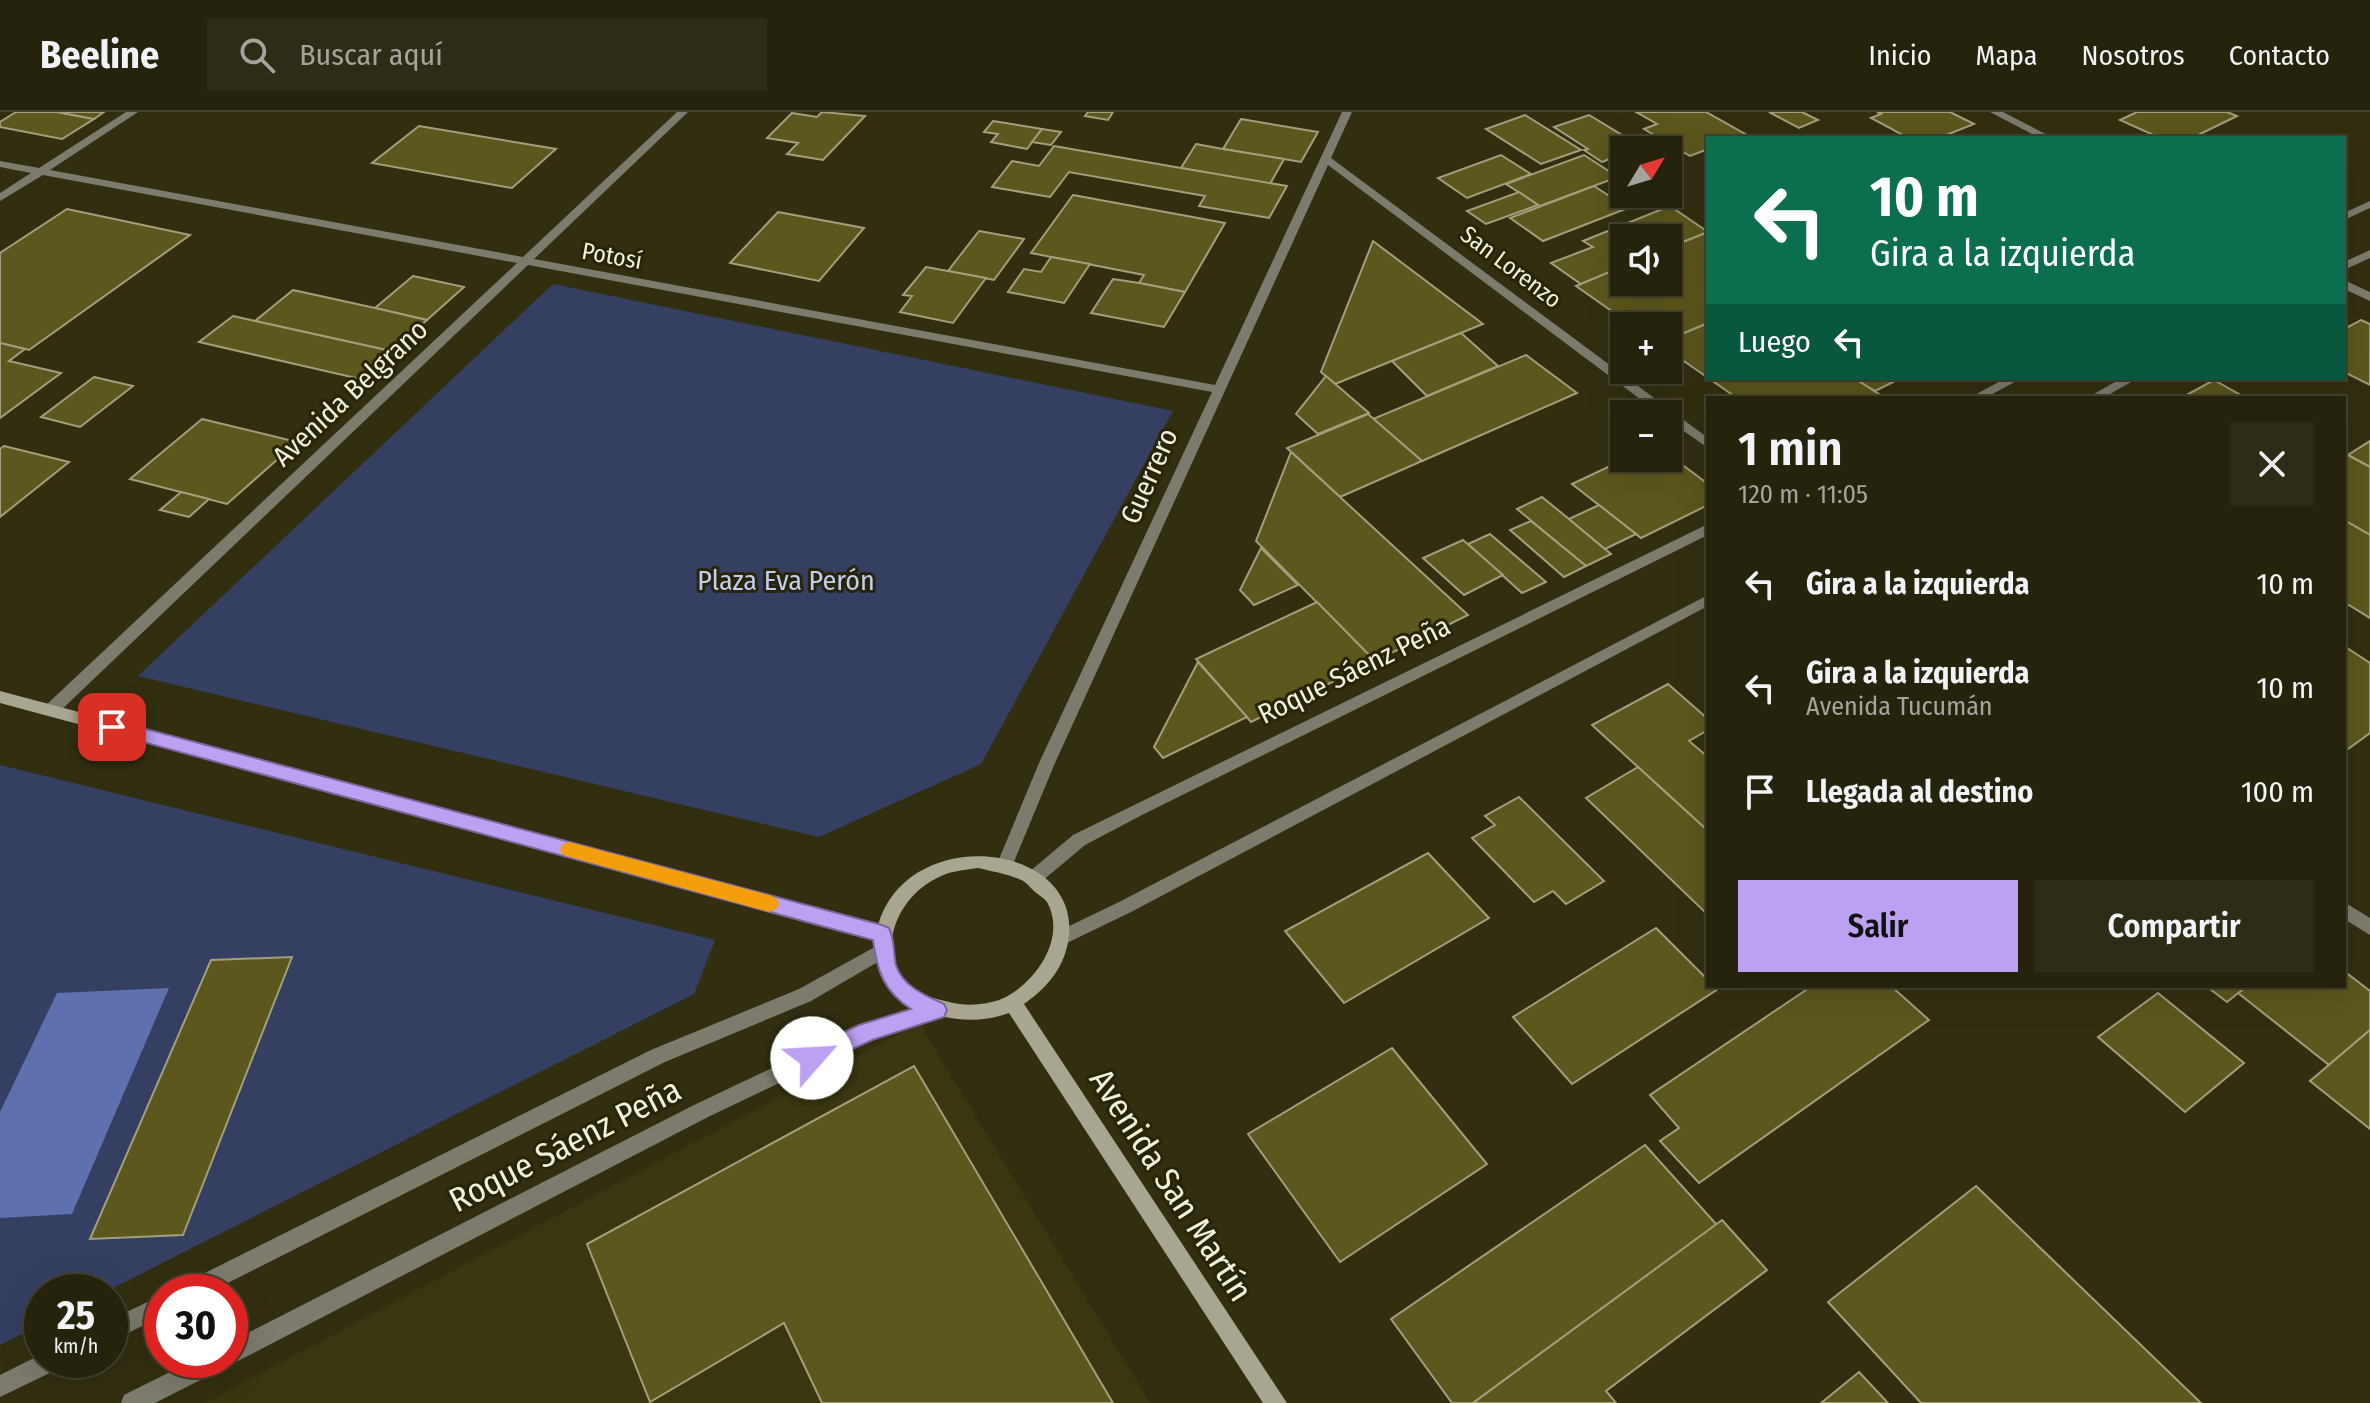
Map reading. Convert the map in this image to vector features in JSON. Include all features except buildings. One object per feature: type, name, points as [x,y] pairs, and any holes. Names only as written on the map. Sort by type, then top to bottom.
[{"type":"main road","points":[[0,697],[882,942]]},
{"type":"main road","points":[[978,861],[1005,864],[1035,877],[1052,895],[1062,915],[1063,937],[1056,962],[1039,985],[1013,1003],[988,1012],[963,1014],[937,1010],[916,1001],[898,987],[887,970],[882,942],[890,912],[905,891],[926,875],[951,865],[978,861]]},
{"type":"main road","name":"Avenida San Martín","points":[[1013,1003],[1276,1403]]},
{"type":"street","points":[[0,198],[133,112]]},
{"type":"street","name":"Avenida Belgrano","points":[[51,710],[683,112]]},
{"type":"street","points":[[1345,115],[1362,112]]},
{"type":"street","points":[[1995,112],[2044,136]]},
{"type":"street","name":"Guerrero","points":[[1005,864],[1054,748],[1345,115]]},
{"type":"street","name":"San Lorenzo","points":[[1325,158],[1649,400]]},
{"type":"street","name":"Potosí","points":[[0,164],[1217,389]]},
{"type":"street","points":[[2346,216],[2370,204]]},
{"type":"street","points":[[2346,266],[2370,253]]},
{"type":"street","points":[[2346,285],[2370,297]]},
{"type":"street","points":[[1979,396],[2012,380]]},
{"type":"street","points":[[2097,396],[2128,380]]},
{"type":"street","name":"San Lorenzo","points":[[1682,424],[1706,442]]},
{"type":"street","name":"Roque Sáenz Peña","points":[[1035,877],[1079,840],[1138,809],[1706,530]]},
{"type":"street","points":[[1063,937],[1155,892],[1706,601]]},
{"type":"street","points":[[2346,910],[2370,928]]},
{"type":"street","name":"Roque Sáenz Peña","points":[[224,1274],[658,1056],[805,995],[882,942]]},
{"type":"street","name":"Roque Sáenz Peña","points":[[248,1344],[701,1111],[867,1032],[937,1010]]},
{"type":"street","points":[[0,1386],[24,1374]]},
{"type":"street","points":[[132,1403],[181,1378]]},
{"type":"shaded area","points":[[169,988],[72,1214],[0,1218],[0,1112],[57,993]]},
{"type":"shaded area","points":[[919,1023],[1150,1403],[205,1403]]},
{"type":"green space","name":"Plaza Eva Perón","points":[[553,284],[1173,411],[981,764],[819,837],[138,676]]},
{"type":"green space","points":[[0,765],[715,940],[694,994],[128,1280],[128,1274],[24,1274],[24,1333],[0,1345]]},
{"type":"slow traffic","points":[[569,850],[769,904]]},
{"type":"route","points":[[112,727],[882,934],[887,970],[898,987],[916,1001],[937,1010],[867,1032],[812,1058]]}]
